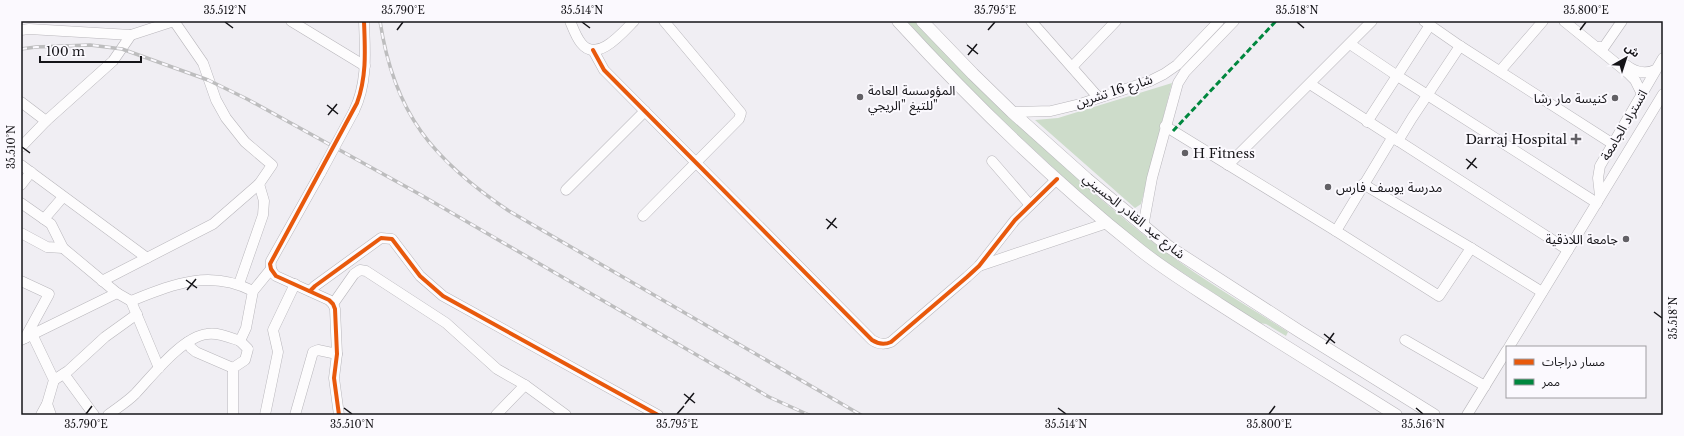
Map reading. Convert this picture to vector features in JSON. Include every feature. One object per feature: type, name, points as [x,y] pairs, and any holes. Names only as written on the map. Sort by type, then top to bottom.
[{"type":"main road","name":"شارع عبد القادر الحسيني","points":[[898,21],[973,100],[1057,179],[1141,251],[1264,333],[1396,415]]},
{"type":"main road","name":"شارع عبد القادر الحسيني","points":[[922,21],[1012,112],[1143,227],[1169,247],[1299,331],[1434,415]]},
{"type":"main road","points":[[1264,333],[1281,340],[1291,338],[1299,331]]},
{"type":"street","points":[[21,30],[47,26],[131,35],[174,21],[203,63],[216,100],[226,118],[245,142],[272,165],[259,184],[213,224],[102,281]]},
{"type":"street","points":[[291,21],[365,66]]},
{"type":"street","points":[[339,415],[334,378],[337,354],[336,320],[333,304],[329,300],[276,276],[271,269],[271,261],[354,111],[363,87],[365,66],[364,21]]},
{"type":"street","points":[[570,21],[580,42],[584,46],[593,50],[604,48],[634,21]]},
{"type":"street","points":[[643,216],[739,119],[741,113],[664,21]]},
{"type":"street","points":[[1031,21],[1098,97]]},
{"type":"street","points":[[1072,67],[1116,21]]},
{"type":"street","name":"شارع 16 تشرين","points":[[1012,112],[1051,111],[1150,81],[1177,65],[1219,21]]},
{"type":"street","points":[[1143,227],[1152,178],[1178,82],[1185,72],[1234,21]]},
{"type":"street","points":[[1228,165],[1372,21]]},
{"type":"street","points":[[1500,71],[1543,21]]},
{"type":"street","points":[[1564,21],[1633,70],[1647,73],[1655,70]]},
{"type":"street","points":[[1571,21],[1628,73],[1638,85],[1642,94]]},
{"type":"street","points":[[1600,47],[1622,21]]},
{"type":"street","points":[[1367,122],[1427,23],[1460,46],[1613,144]]},
{"type":"street","points":[[23,141],[113,61],[131,35]]},
{"type":"street","points":[[1350,44],[1428,95],[1599,199]]},
{"type":"street","points":[[1336,230],[1363,184],[1412,118],[1460,46]]},
{"type":"street","points":[[593,50],[604,70],[872,340],[878,343],[884,344],[891,342],[979,266],[1015,220],[1057,179]]},
{"type":"street","name":"اتستراد الجامعة","points":[[1599,199],[1598,172],[1663,58]]},
{"type":"street","points":[[1310,84],[1568,250]]},
{"type":"street","points":[[1510,346],[1663,94]]},
{"type":"street","points":[[21,102],[46,121]]},
{"type":"street","points":[[566,190],[646,111]]},
{"type":"street","points":[[1165,126],[1336,230],[1439,296],[1471,248]]},
{"type":"street","points":[[992,160],[1030,205]]},
{"type":"street","points":[[21,165],[147,258]]},
{"type":"street","points":[[21,185],[31,172]]},
{"type":"street","points":[[239,284],[263,215],[264,201],[259,184]]},
{"type":"street","points":[[1363,184],[1542,292]]},
{"type":"street","points":[[44,219],[63,197]]},
{"type":"street","points":[[22,207],[51,224],[63,248],[117,293],[131,301],[159,368]]},
{"type":"street","points":[[979,266],[1107,223]]},
{"type":"street","points":[[21,233],[47,247],[63,248]]},
{"type":"street","points":[[310,291],[381,238],[392,239],[420,276],[443,296],[658,415]]},
{"type":"street","points":[[240,341],[246,328],[253,291],[271,269]]},
{"type":"street","points":[[333,304],[354,274],[360,270],[366,271],[446,324],[497,369],[525,386],[566,415]]},
{"type":"street","points":[[131,301],[171,285],[207,279],[239,284],[253,291]]},
{"type":"street","points":[[21,281],[49,294],[26,337]]},
{"type":"street","points":[[265,415],[278,352],[273,330],[294,284]]},
{"type":"street","points":[[26,337],[117,293]]},
{"type":"street","points":[[41,415],[47,404],[54,380],[64,374],[105,337],[137,314]]},
{"type":"street","points":[[108,415],[134,395],[159,368],[188,342],[208,334],[225,336],[240,341],[248,349],[245,360],[233,368]]},
{"type":"street","points":[[26,337],[54,380]]},
{"type":"street","points":[[1405,340],[1485,386]]},
{"type":"street","points":[[188,342],[191,348],[196,352],[233,368]]},
{"type":"street","points":[[295,415],[313,352],[318,350],[337,354]]},
{"type":"street","points":[[1467,415],[1506,352]]},
{"type":"street","points":[[233,368],[233,415]]},
{"type":"street","points":[[64,374],[94,415]]},
{"type":"street","points":[[496,415],[525,386]]},
{"type":"street","points":[[47,404],[51,415]]},
{"type":"green space","points":[[907,21],[917,21],[1028,132],[1085,185],[1144,235],[1161,249],[1215,286],[1288,332],[1286,336],[1266,324],[1259,323],[1144,247],[1072,185],[1015,132],[947,66]]},
{"type":"green space","points":[[1172,83],[1141,204],[1135,208],[1035,120],[1058,118]]},
{"type":"railway","points":[[380,21],[386,54],[395,83],[407,109],[421,132],[438,153],[482,192],[509,211],[861,415]]},
{"type":"railway","points":[[21,49],[90,45],[122,49],[208,80],[247,99],[421,195],[769,397],[809,415]]},
{"type":"marked path","points":[[1173,131],[1276,21]]},
{"type":"cycle path","points":[[339,415],[334,378],[337,354],[335,309],[333,304],[329,300],[276,276],[271,269],[270,264],[357,103],[364,73],[364,21]]},
{"type":"cycle path","points":[[593,50],[604,70],[872,340],[879,343],[886,344],[891,342],[979,266],[1015,220],[1057,179]]},
{"type":"cycle path","points":[[310,291],[381,238],[392,239],[420,276],[443,296],[658,415]]},
{"type":"place","name":"المؤوسسة العامة للتيغ \"الريجي\"","points":[[860,97]]},
{"type":"place","name":"كنيسة مار رشا","points":[[1615,98]]},
{"type":"place","name":"Darraj Hospital","points":[[1576,139]]},
{"type":"place","name":"H Fitness","points":[[1185,153]]},
{"type":"place","name":"مدرسة يوسف فارس","points":[[1328,187]]},
{"type":"place","name":"جامعة اللاذقية","points":[[1626,239]]}]
